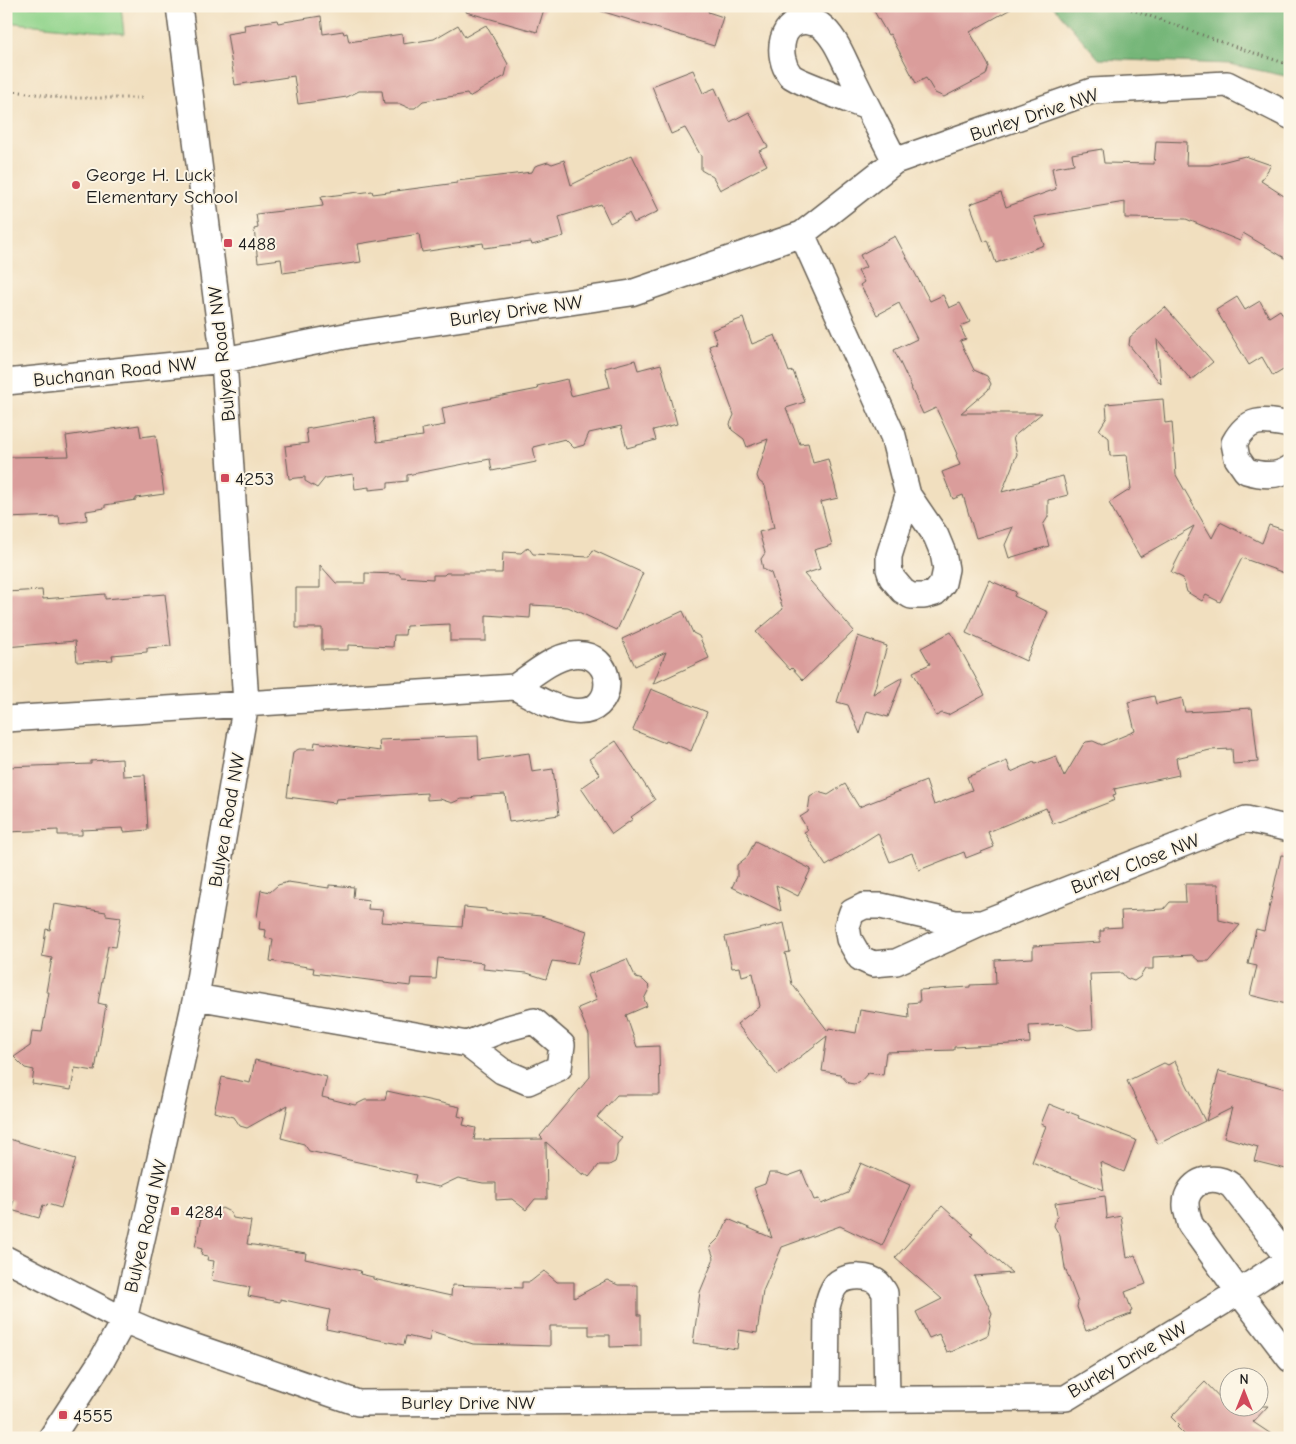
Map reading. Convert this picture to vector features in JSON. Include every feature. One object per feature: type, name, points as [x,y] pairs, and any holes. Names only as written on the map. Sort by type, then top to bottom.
[{"type":"street","name":"Bulyea Road NW","points":[[51,1438],[102,1360],[124,1320],[196,997],[246,704],[224,360],[179,6]]},
{"type":"street","name":"Burley Drive NW","points":[[224,360],[355,334],[631,293],[802,234],[895,161],[1092,91],[1227,84],[1290,116]]},
{"type":"street","points":[[867,107],[895,161]]},
{"type":"street","points":[[802,234],[893,436],[908,495]]},
{"type":"street","name":"Buchanan Road NW","points":[[6,382],[224,360]]},
{"type":"street","points":[[1290,425],[1256,421],[1241,430],[1234,442],[1237,458],[1246,471],[1264,476],[1286,471],[1290,468]]},
{"type":"street","points":[[6,719],[515,687]]},
{"type":"street","name":"Burley Close NW","points":[[982,923],[955,923],[881,906],[864,906],[852,912],[847,926],[848,939],[860,958],[873,964],[896,962],[982,923],[1246,819],[1290,829]]},
{"type":"street","points":[[196,997],[468,1044]]},
{"type":"street","name":"Burley Drive NW","points":[[6,1259],[124,1320],[152,1332],[358,1403],[1066,1398],[1239,1292],[1289,1260],[1232,1186],[1224,1180],[1216,1178],[1204,1180],[1193,1186],[1186,1198],[1186,1211],[1190,1224],[1239,1292],[1290,1359]]},
{"type":"street","points":[[826,1399],[827,1307],[830,1295],[838,1282],[853,1276],[870,1278],[878,1284],[885,1294],[887,1399]]},
{"type":"path","points":[[1122,6],[1230,45],[1290,64]]},
{"type":"path","points":[[6,90],[63,98],[142,98]]},
{"type":"green space","points":[[6,6],[121,6],[124,34],[6,22]]},
{"type":"green space","points":[[1053,6],[1290,6],[1290,77],[1229,64],[1099,59]]},
{"type":"building","points":[[467,6],[545,6],[537,32],[466,12]]},
{"type":"building","points":[[602,6],[710,6],[708,12],[723,17],[714,46],[601,11]]},
{"type":"building","points":[[871,6],[1016,6],[970,32],[989,66],[986,75],[944,97],[935,93],[926,78],[916,83],[890,34],[888,35]]},
{"type":"building","points":[[321,16],[323,34],[343,31],[344,34],[347,33],[349,42],[402,34],[403,44],[434,39],[458,25],[465,37],[486,25],[508,64],[505,76],[469,97],[467,94],[423,101],[415,108],[409,108],[400,104],[384,104],[382,91],[359,91],[347,97],[298,104],[294,76],[235,85],[227,34],[245,31],[244,25],[277,20],[278,23]]},
{"type":"building","points":[[693,70],[703,93],[715,88],[730,122],[749,112],[768,147],[759,151],[767,165],[720,190],[713,177],[701,170],[701,156],[685,128],[671,134],[652,86]]},
{"type":"building","points":[[1156,141],[1187,142],[1186,165],[1210,165],[1245,156],[1271,165],[1261,181],[1290,200],[1290,261],[1243,233],[1240,241],[1186,219],[1125,218],[1125,202],[1034,217],[1044,245],[996,263],[988,240],[984,242],[970,204],[1001,193],[1006,207],[1056,189],[1052,168],[1074,164],[1072,154],[1102,149],[1104,163],[1154,164]]},
{"type":"building","points":[[632,155],[659,211],[634,223],[629,213],[610,223],[601,204],[559,217],[564,236],[532,245],[531,242],[484,248],[483,243],[422,252],[419,234],[358,244],[361,262],[283,273],[281,259],[258,262],[254,229],[258,228],[256,214],[323,206],[321,197],[372,191],[373,194],[532,172],[535,166],[564,160],[571,185]]},
{"type":"building","points":[[895,236],[930,301],[943,295],[949,308],[960,303],[970,322],[960,326],[966,339],[960,341],[974,370],[987,376],[991,384],[988,390],[961,413],[1042,413],[1013,437],[1017,454],[1002,492],[1063,476],[1068,495],[1048,500],[1048,517],[1043,525],[1049,546],[1009,558],[1005,545],[1013,527],[976,538],[963,495],[953,499],[942,472],[960,465],[957,454],[936,408],[923,414],[894,350],[917,339],[899,303],[877,315],[860,285],[864,282],[858,271],[866,267],[860,255]]},
{"type":"building","points":[[1237,297],[1245,310],[1260,301],[1269,317],[1280,310],[1290,327],[1290,366],[1273,376],[1262,357],[1249,365],[1216,310]]},
{"type":"building","points":[[1165,307],[1213,362],[1191,380],[1157,339],[1161,384],[1129,345],[1130,337]]},
{"type":"building","points":[[743,318],[752,344],[775,335],[789,372],[793,371],[805,402],[786,408],[800,444],[808,443],[813,463],[828,459],[838,498],[821,502],[832,545],[814,550],[820,569],[804,574],[854,631],[803,680],[792,668],[790,670],[756,632],[783,609],[771,573],[763,569],[761,559],[765,553],[759,532],[774,528],[765,486],[759,481],[757,476],[768,439],[747,447],[744,439],[732,430],[730,424],[734,415],[709,346],[717,343],[712,330]]},
{"type":"building","points":[[635,360],[638,370],[661,364],[677,424],[653,430],[656,440],[627,448],[621,426],[589,433],[584,445],[574,448],[565,439],[533,447],[536,462],[492,471],[490,459],[407,475],[407,481],[388,483],[388,488],[369,490],[369,487],[355,489],[353,474],[325,478],[317,488],[305,481],[305,477],[289,479],[285,446],[308,443],[306,429],[374,417],[377,442],[423,436],[422,429],[445,425],[442,408],[538,389],[537,386],[567,379],[571,396],[610,387],[605,368]]},
{"type":"building","points":[[1163,399],[1165,423],[1172,422],[1176,475],[1212,538],[1220,522],[1262,543],[1269,525],[1290,532],[1290,575],[1242,558],[1220,602],[1206,595],[1202,601],[1187,592],[1183,578],[1171,572],[1194,526],[1140,557],[1109,503],[1131,489],[1127,455],[1110,456],[1109,438],[1099,430],[1107,417],[1106,404]]},
{"type":"building","points":[[139,425],[141,437],[156,435],[164,494],[136,498],[136,500],[105,505],[105,508],[86,511],[87,520],[60,524],[59,516],[6,518],[6,457],[69,456],[66,436]]},
{"type":"building","points":[[528,547],[533,554],[589,557],[593,550],[643,573],[617,630],[568,607],[531,605],[530,618],[486,615],[486,641],[450,641],[450,624],[406,626],[405,635],[394,635],[393,647],[348,645],[348,650],[322,650],[322,628],[296,628],[296,588],[320,588],[320,565],[336,583],[365,583],[365,573],[399,574],[401,577],[433,579],[433,575],[444,575],[446,573],[502,573],[503,552],[521,553]]},
{"type":"building","points":[[989,580],[1016,592],[1014,596],[1048,612],[1026,661],[966,633]]},
{"type":"building","points":[[42,590],[43,599],[105,594],[105,599],[165,594],[171,646],[147,648],[147,652],[112,655],[113,660],[77,662],[75,641],[6,647],[6,592]]},
{"type":"building","points":[[683,611],[693,633],[699,636],[709,658],[653,684],[666,652],[635,666],[622,639]]},
{"type":"building","points":[[951,632],[985,695],[948,715],[942,713],[936,716],[913,672],[930,664],[921,648]]},
{"type":"building","points":[[858,636],[887,646],[873,694],[903,677],[888,717],[867,711],[860,734],[848,705],[837,702]]},
{"type":"building","points":[[651,689],[707,712],[691,751],[633,730]]},
{"type":"building","points":[[1154,696],[1156,704],[1182,698],[1185,712],[1252,708],[1258,762],[1233,764],[1232,749],[1210,750],[1176,758],[1179,775],[1114,789],[1116,794],[1113,795],[1115,800],[1053,824],[1046,808],[988,832],[994,847],[966,858],[964,852],[919,870],[912,853],[890,862],[878,833],[826,866],[804,832],[808,830],[800,817],[808,812],[810,797],[818,792],[828,795],[845,784],[859,807],[926,781],[934,805],[972,790],[967,777],[1007,761],[1011,772],[1034,762],[1035,764],[1056,756],[1064,777],[1086,742],[1093,741],[1102,745],[1135,731],[1128,702]]},
{"type":"building","points":[[478,736],[479,760],[529,753],[532,772],[553,769],[559,815],[509,822],[505,794],[474,796],[471,799],[461,799],[452,803],[440,799],[427,800],[427,793],[336,799],[335,803],[287,797],[293,752],[299,749],[314,749],[315,742],[380,751],[379,740]]},
{"type":"building","points":[[616,741],[655,800],[631,817],[633,819],[612,834],[581,788],[600,775],[589,759]]},
{"type":"building","points":[[122,759],[123,776],[145,775],[148,830],[124,832],[123,828],[82,830],[82,835],[58,835],[58,830],[6,832],[6,767],[91,764],[91,761]]},
{"type":"building","points":[[755,841],[811,869],[798,896],[776,885],[781,911],[732,887],[737,877],[737,865],[747,857]]},
{"type":"building","points":[[1281,855],[1290,856],[1290,1005],[1250,995],[1257,966],[1248,964],[1256,929],[1264,931]]},
{"type":"building","points":[[288,882],[329,888],[329,885],[354,887],[353,898],[369,900],[368,909],[383,910],[381,922],[462,927],[464,907],[541,916],[587,931],[577,964],[552,961],[546,979],[527,973],[483,969],[484,963],[438,958],[436,979],[412,978],[411,986],[313,973],[314,968],[270,961],[273,939],[265,938],[266,930],[259,929],[260,920],[257,917],[261,890],[270,892],[278,885]]},
{"type":"building","points":[[1185,884],[1218,884],[1219,920],[1240,925],[1209,961],[1199,961],[1192,955],[1153,957],[1153,969],[1145,969],[1140,977],[1134,981],[1126,978],[1122,973],[1090,974],[1093,1029],[1078,1030],[1062,1024],[1029,1026],[1030,1043],[954,1047],[954,1050],[886,1052],[883,1075],[868,1073],[859,1083],[854,1084],[848,1083],[840,1074],[822,1071],[827,1036],[777,1075],[737,1024],[760,1006],[753,973],[742,976],[740,967],[732,968],[725,937],[784,923],[790,952],[785,953],[792,984],[828,1031],[829,1028],[856,1033],[860,1010],[909,1018],[908,1003],[920,1002],[919,990],[996,984],[995,960],[1033,958],[1033,946],[1100,942],[1100,931],[1104,931],[1104,928],[1122,927],[1121,911],[1164,909],[1170,902],[1186,902]]},
{"type":"building","points":[[54,904],[106,912],[106,915],[121,917],[116,947],[108,946],[98,1003],[106,1005],[95,1071],[75,1068],[71,1090],[32,1084],[34,1070],[25,1068],[14,1057],[30,1046],[32,1031],[42,1032],[49,992],[46,992],[52,958],[42,956],[46,929],[50,930]]},
{"type":"building","points":[[627,959],[636,978],[643,980],[650,987],[644,999],[647,1006],[626,1015],[637,1047],[659,1046],[660,1095],[617,1095],[597,1117],[622,1138],[617,1144],[615,1162],[609,1165],[599,1165],[589,1177],[584,1173],[583,1175],[546,1142],[547,1199],[535,1199],[526,1210],[512,1199],[496,1200],[496,1183],[483,1183],[458,1178],[439,1187],[414,1182],[416,1175],[309,1151],[304,1144],[281,1138],[288,1105],[247,1128],[240,1126],[234,1117],[214,1112],[222,1077],[250,1083],[255,1060],[327,1077],[322,1097],[355,1105],[365,1100],[385,1100],[387,1091],[460,1107],[458,1116],[465,1118],[463,1125],[476,1128],[474,1140],[543,1139],[540,1136],[590,1077],[589,1035],[578,1008],[597,1000],[587,975]]},
{"type":"building","points":[[1175,1061],[1205,1121],[1158,1144],[1127,1081],[1164,1063],[1168,1065]]},
{"type":"building","points":[[1219,1071],[1290,1090],[1290,1170],[1254,1161],[1258,1147],[1224,1137],[1232,1108],[1206,1121]]},
{"type":"building","points":[[1049,1104],[1079,1116],[1078,1118],[1136,1140],[1124,1172],[1100,1162],[1104,1190],[1032,1162],[1046,1126],[1041,1124]]},
{"type":"building","points":[[6,1138],[76,1159],[61,1208],[47,1204],[47,1206],[43,1205],[39,1218],[11,1210],[14,1200],[6,1197]]},
{"type":"building","points":[[861,1163],[910,1185],[882,1246],[840,1226],[782,1247],[763,1291],[757,1333],[739,1330],[737,1349],[693,1343],[700,1292],[714,1258],[710,1247],[720,1237],[728,1219],[772,1238],[754,1188],[765,1184],[769,1173],[788,1176],[802,1171],[814,1200],[819,1199],[821,1204],[848,1193]]},
{"type":"building","points":[[1105,1196],[1106,1219],[1121,1216],[1127,1258],[1135,1255],[1146,1284],[1125,1292],[1132,1311],[1130,1312],[1131,1314],[1086,1331],[1077,1307],[1078,1302],[1065,1268],[1060,1236],[1054,1226],[1057,1215],[1055,1203]]},
{"type":"building","points":[[942,1206],[973,1234],[971,1236],[1012,1273],[974,1276],[992,1313],[988,1335],[951,1352],[947,1352],[939,1334],[929,1338],[916,1312],[942,1299],[895,1258]]},
{"type":"building","points":[[222,1208],[230,1212],[233,1218],[251,1221],[247,1244],[306,1253],[305,1259],[361,1271],[360,1274],[373,1277],[373,1279],[451,1296],[452,1285],[522,1288],[522,1282],[530,1282],[544,1271],[557,1282],[574,1282],[574,1298],[607,1280],[618,1285],[638,1285],[638,1315],[641,1315],[641,1346],[610,1347],[610,1335],[589,1335],[589,1326],[550,1326],[550,1346],[473,1344],[431,1331],[429,1341],[406,1336],[404,1345],[326,1329],[330,1310],[280,1299],[280,1302],[248,1296],[250,1287],[211,1280],[214,1261],[207,1260],[208,1256],[201,1255],[202,1249],[195,1247],[202,1212],[211,1214]]},
{"type":"building","points":[[1205,1382],[1218,1396],[1218,1416],[1259,1416],[1253,1422],[1277,1438],[1188,1438],[1177,1427],[1179,1425],[1171,1417]]},
{"type":"place","name":"George H. Luck Elementary School","points":[[76,185]]},
{"type":"place","name":"4488","points":[[228,243]]},
{"type":"place","name":"4253","points":[[225,478]]},
{"type":"place","name":"4284","points":[[175,1211]]},
{"type":"place","name":"4555","points":[[63,1415]]}]
